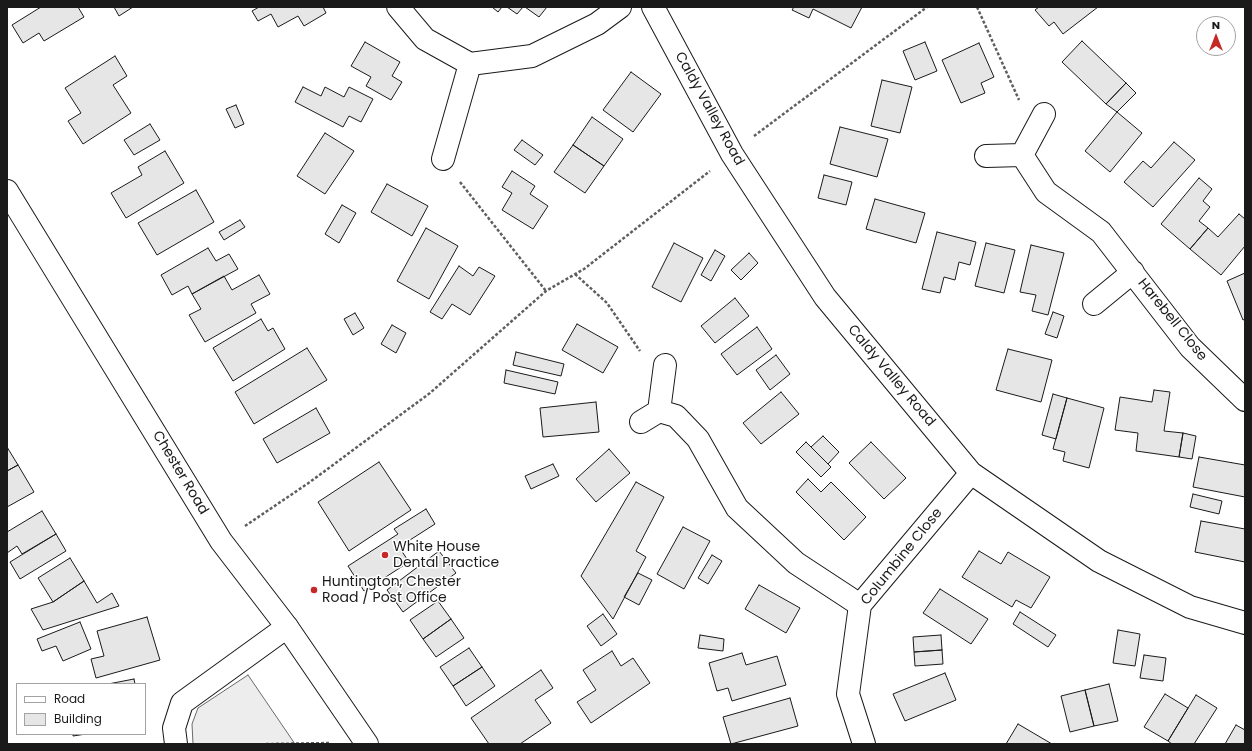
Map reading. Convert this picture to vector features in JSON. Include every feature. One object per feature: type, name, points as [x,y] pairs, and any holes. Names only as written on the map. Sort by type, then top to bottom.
[{"type":"street","points":[[398,7],[425,39],[470,64],[532,56],[597,24],[620,7]]},
{"type":"street","name":"Caldy Valley Road","points":[[653,7],[732,154],[825,297],[971,473],[1099,560],[1190,607],[1245,623]]},
{"type":"street","points":[[443,159],[470,64]]},
{"type":"street","points":[[986,156],[1022,155],[1044,114]]},
{"type":"street","name":"Harebell Close","points":[[1022,155],[1046,192],[1101,232],[1190,347],[1245,400]]},
{"type":"street","name":"Chester Road","points":[[7,191],[221,541],[287,626],[366,743]]},
{"type":"street","name":"Harebell Close","points":[[1094,304],[1133,272]]},
{"type":"street","points":[[665,365],[650,416],[676,416],[698,439],[737,508],[796,563],[860,604]]},
{"type":"street","name":"Columbine Close","points":[[864,744],[848,694],[860,604],[971,473]]},
{"type":"street","points":[[176,744],[174,728],[182,704],[287,626]]},
{"type":"path","points":[[221,541],[310,482],[430,393],[546,291],[584,268],[923,8],[927,7]]},
{"type":"path","points":[[977,7],[1034,133]]},
{"type":"path","points":[[443,159],[546,291]]},
{"type":"path","points":[[575,274],[607,303],[641,352]]},
{"type":"path","points":[[266,744],[366,743]]},
{"type":"shaded area","points":[[248,675],[295,744],[193,744],[192,724],[198,708]]},
{"type":"building","points":[[41,7],[78,7],[84,17],[44,41],[39,33],[23,43],[12,25]]},
{"type":"building","points":[[114,7],[133,7],[119,16]]},
{"type":"building","points":[[259,7],[323,7],[326,13],[304,26],[298,16],[278,27],[271,14],[258,21],[252,11]]},
{"type":"building","points":[[492,7],[502,7],[498,12]]},
{"type":"building","points":[[507,7],[523,7],[517,14]]},
{"type":"building","points":[[525,7],[547,7],[539,17]]},
{"type":"building","points":[[794,7],[862,7],[851,28],[813,9],[809,18],[792,10]]},
{"type":"building","points":[[1039,7],[1098,7],[1063,34],[1054,22],[1049,26],[1035,10]]},
{"type":"building","points":[[1082,41],[1126,83],[1106,104],[1062,62]]},
{"type":"building","points":[[365,42],[400,62],[392,76],[402,82],[391,100],[366,86],[371,77],[351,66]]},
{"type":"building","points":[[925,42],[937,71],[915,80],[903,51]]},
{"type":"building","points":[[979,43],[994,77],[981,83],[985,93],[961,103],[942,60]]},
{"type":"building","points":[[115,56],[127,76],[113,85],[131,113],[83,144],[68,121],[81,113],[65,88]]},
{"type":"building","points":[[631,72],[661,94],[633,132],[603,110]]},
{"type":"building","points":[[882,80],[912,87],[900,133],[871,126]]},
{"type":"building","points":[[1126,83],[1136,93],[1117,112],[1106,104]]},
{"type":"building","points":[[303,87],[321,96],[325,87],[344,97],[349,87],[373,99],[361,122],[349,116],[343,127],[295,102]]},
{"type":"building","points":[[236,105],[244,124],[235,128],[226,109]]},
{"type":"building","points":[[1117,112],[1142,133],[1110,172],[1085,151]]},
{"type":"building","points":[[592,117],[623,139],[604,166],[573,145]]},
{"type":"building","points":[[150,124],[160,140],[134,155],[124,140]]},
{"type":"building","points":[[840,127],[888,139],[877,177],[830,164]]},
{"type":"building","points":[[325,133],[354,151],[325,194],[297,176]]},
{"type":"building","points":[[522,140],[543,155],[535,165],[514,150]]},
{"type":"building","points":[[1174,142],[1195,160],[1153,207],[1124,182],[1143,161],[1151,168]]},
{"type":"building","points":[[573,145],[604,166],[585,193],[554,172]]},
{"type":"building","points":[[165,151],[184,183],[126,218],[111,193],[142,175],[138,167]]},
{"type":"building","points":[[512,171],[535,186],[530,194],[548,206],[533,229],[502,210],[512,193],[502,187]]},
{"type":"building","points":[[824,175],[852,182],[846,205],[818,198]]},
{"type":"building","points":[[1199,178],[1212,189],[1203,201],[1210,207],[1199,221],[1208,228],[1190,249],[1161,224]]},
{"type":"building","points":[[387,184],[428,206],[412,236],[371,212]]},
{"type":"building","points":[[196,190],[214,222],[157,255],[138,223]]},
{"type":"building","points":[[875,199],[925,213],[916,243],[866,229]]},
{"type":"building","points":[[342,205],[356,213],[339,243],[325,234]]},
{"type":"building","points":[[1239,214],[1245,219],[1245,246],[1221,275],[1190,249],[1208,228],[1218,237]]},
{"type":"building","points":[[240,220],[245,227],[224,240],[219,232]]},
{"type":"building","points":[[426,228],[458,246],[429,299],[397,281]]},
{"type":"building","points":[[937,232],[976,242],[970,265],[959,262],[955,280],[944,277],[940,293],[922,289]]},
{"type":"building","points":[[674,243],[703,258],[681,302],[652,287]]},
{"type":"building","points":[[986,243],[1015,250],[1004,293],[975,286]]},
{"type":"building","points":[[1031,245],[1064,253],[1048,315],[1032,311],[1036,295],[1020,292]]},
{"type":"building","points":[[208,248],[216,261],[229,254],[238,269],[192,294],[188,286],[172,295],[161,275]]},
{"type":"building","points":[[715,250],[725,256],[711,281],[701,275]]},
{"type":"building","points":[[749,253],[758,263],[741,280],[731,270]]},
{"type":"building","points":[[459,266],[473,276],[479,267],[495,276],[470,315],[452,304],[442,319],[430,312]]},
{"type":"building","points":[[1245,273],[1245,319],[1243,320],[1227,281]]},
{"type":"building","points":[[259,275],[270,294],[251,304],[256,313],[205,342],[189,315],[201,309],[192,294],[224,276],[232,290]]},
{"type":"building","points":[[735,298],[749,316],[715,343],[701,326]]},
{"type":"building","points":[[1053,312],[1064,316],[1057,338],[1045,334]]},
{"type":"building","points":[[355,313],[364,328],[353,335],[344,319]]},
{"type":"building","points":[[261,319],[268,331],[273,328],[285,349],[233,381],[213,348]]},
{"type":"building","points":[[577,324],[618,347],[603,373],[562,350]]},
{"type":"building","points":[[392,325],[406,333],[396,353],[381,344]]},
{"type":"building","points":[[757,327],[772,349],[737,375],[721,354]]},
{"type":"building","points":[[307,348],[327,380],[254,424],[235,392]]},
{"type":"building","points":[[1008,349],[1052,360],[1041,402],[996,390]]},
{"type":"building","points":[[516,352],[564,364],[561,376],[513,365]]},
{"type":"building","points":[[776,355],[790,374],[770,390],[756,370]]},
{"type":"building","points":[[506,370],[558,382],[555,394],[504,383]]},
{"type":"building","points":[[1154,390],[1170,392],[1164,431],[1183,433],[1179,457],[1136,451],[1138,433],[1115,430],[1120,397],[1152,402]]},
{"type":"building","points":[[781,392],[799,414],[761,444],[743,423]]},
{"type":"building","points":[[1053,394],[1067,398],[1056,439],[1042,435]]},
{"type":"building","points":[[1067,398],[1104,408],[1089,468],[1063,461],[1065,452],[1053,449]]},
{"type":"building","points":[[596,402],[599,432],[543,437],[540,408]]},
{"type":"building","points":[[316,408],[330,433],[277,463],[263,439]]},
{"type":"building","points":[[1183,433],[1196,436],[1192,459],[1179,457]]},
{"type":"building","points":[[823,436],[839,452],[828,464],[811,447]]},
{"type":"building","points":[[806,442],[831,467],[821,477],[796,452]]},
{"type":"building","points":[[871,442],[906,478],[884,499],[849,463]]},
{"type":"building","points":[[7,447],[18,465],[7,471]]},
{"type":"building","points":[[609,449],[630,473],[596,502],[576,479]]},
{"type":"building","points":[[1199,457],[1245,465],[1245,497],[1193,487]]},
{"type":"building","points":[[379,462],[411,510],[349,551],[318,502]]},
{"type":"building","points":[[553,464],[559,476],[531,489],[525,476]]},
{"type":"building","points":[[18,465],[34,492],[7,507],[7,471]]},
{"type":"building","points":[[808,479],[821,492],[831,482],[866,517],[844,540],[796,492]]},
{"type":"building","points":[[636,482],[664,497],[636,551],[646,557],[613,619],[581,576]]},
{"type":"building","points":[[1193,494],[1222,501],[1219,514],[1190,507]]},
{"type":"building","name":"White House Dental Practice","points":[[426,509],[435,524],[399,547],[409,562],[364,591],[348,566],[398,534],[394,529]]},
{"type":"building","points":[[42,511],[56,534],[22,554],[17,546],[7,553],[7,532]]},
{"type":"building","points":[[1201,521],[1245,529],[1245,562],[1195,552]]},
{"type":"building","points":[[683,527],[710,541],[684,589],[657,574]]},
{"type":"building","points":[[56,534],[66,551],[20,579],[10,562]]},
{"type":"building","points":[[439,551],[456,573],[403,612],[387,590]]},
{"type":"building","points":[[979,551],[1001,564],[1008,552],[1050,577],[1031,608],[1016,600],[1012,607],[962,577]]},
{"type":"building","points":[[712,555],[722,561],[708,584],[698,578]]},
{"type":"building","points":[[70,558],[84,581],[53,602],[38,578]]},
{"type":"building","points":[[638,573],[652,580],[639,605],[624,597]]},
{"type":"building","points":[[84,581],[97,603],[112,593],[119,606],[43,630],[31,609],[53,602]]},
{"type":"building","points":[[759,585],[800,608],[786,633],[745,609]]},
{"type":"building","points":[[940,589],[988,619],[971,644],[923,613]]},
{"type":"building","points":[[438,601],[451,619],[423,639],[410,620]]},
{"type":"building","points":[[1020,612],[1056,635],[1048,647],[1013,624]]},
{"type":"building","points":[[603,614],[617,634],[601,646],[587,626]]},
{"type":"building","points":[[147,617],[160,660],[96,678],[91,659],[104,656],[97,631]]},
{"type":"building","points":[[451,619],[464,638],[436,657],[423,639]]},
{"type":"building","points":[[80,622],[91,649],[63,661],[56,646],[42,651],[37,639]]},
{"type":"building","points":[[1118,630],[1140,634],[1135,666],[1113,663]]},
{"type":"building","points":[[700,635],[724,639],[723,651],[698,648]]},
{"type":"building","points":[[941,635],[942,650],[914,652],[913,637]]},
{"type":"building","points":[[469,648],[482,667],[453,686],[440,667]]},
{"type":"building","points":[[942,650],[943,664],[915,666],[914,652]]},
{"type":"building","points":[[612,651],[621,666],[633,658],[650,683],[591,723],[577,702],[596,690],[583,670]]},
{"type":"building","points":[[742,653],[746,665],[777,656],[786,685],[732,701],[728,688],[717,691],[709,663]]},
{"type":"building","points":[[1144,655],[1166,658],[1163,681],[1140,678]]},
{"type":"building","points":[[482,667],[495,686],[466,706],[453,686]]},
{"type":"building","points":[[541,670],[553,688],[535,700],[551,723],[520,744],[489,744],[471,718]]},
{"type":"building","points":[[945,673],[956,700],[905,721],[893,694]]},
{"type":"building","points":[[134,679],[135,683],[113,683]]},
{"type":"building","points":[[1109,684],[1118,721],[1094,726],[1085,690]]},
{"type":"building","points":[[1085,690],[1094,726],[1070,732],[1061,696]]},
{"type":"building","points":[[1165,694],[1188,708],[1168,741],[1144,727]]},
{"type":"building","points":[[1196,695],[1217,708],[1194,744],[1172,744],[1168,741]]},
{"type":"building","points":[[790,698],[798,726],[731,744],[723,717]]},
{"type":"building","points":[[1018,724],[1052,744],[1006,744]]},
{"type":"building","points":[[1236,725],[1245,730],[1245,744],[1225,744]]},
{"type":"place","name":"White House Dental Practice","points":[[385,555]]},
{"type":"place","name":"Huntington, Chester Road / Post Office","points":[[314,590]]}]
